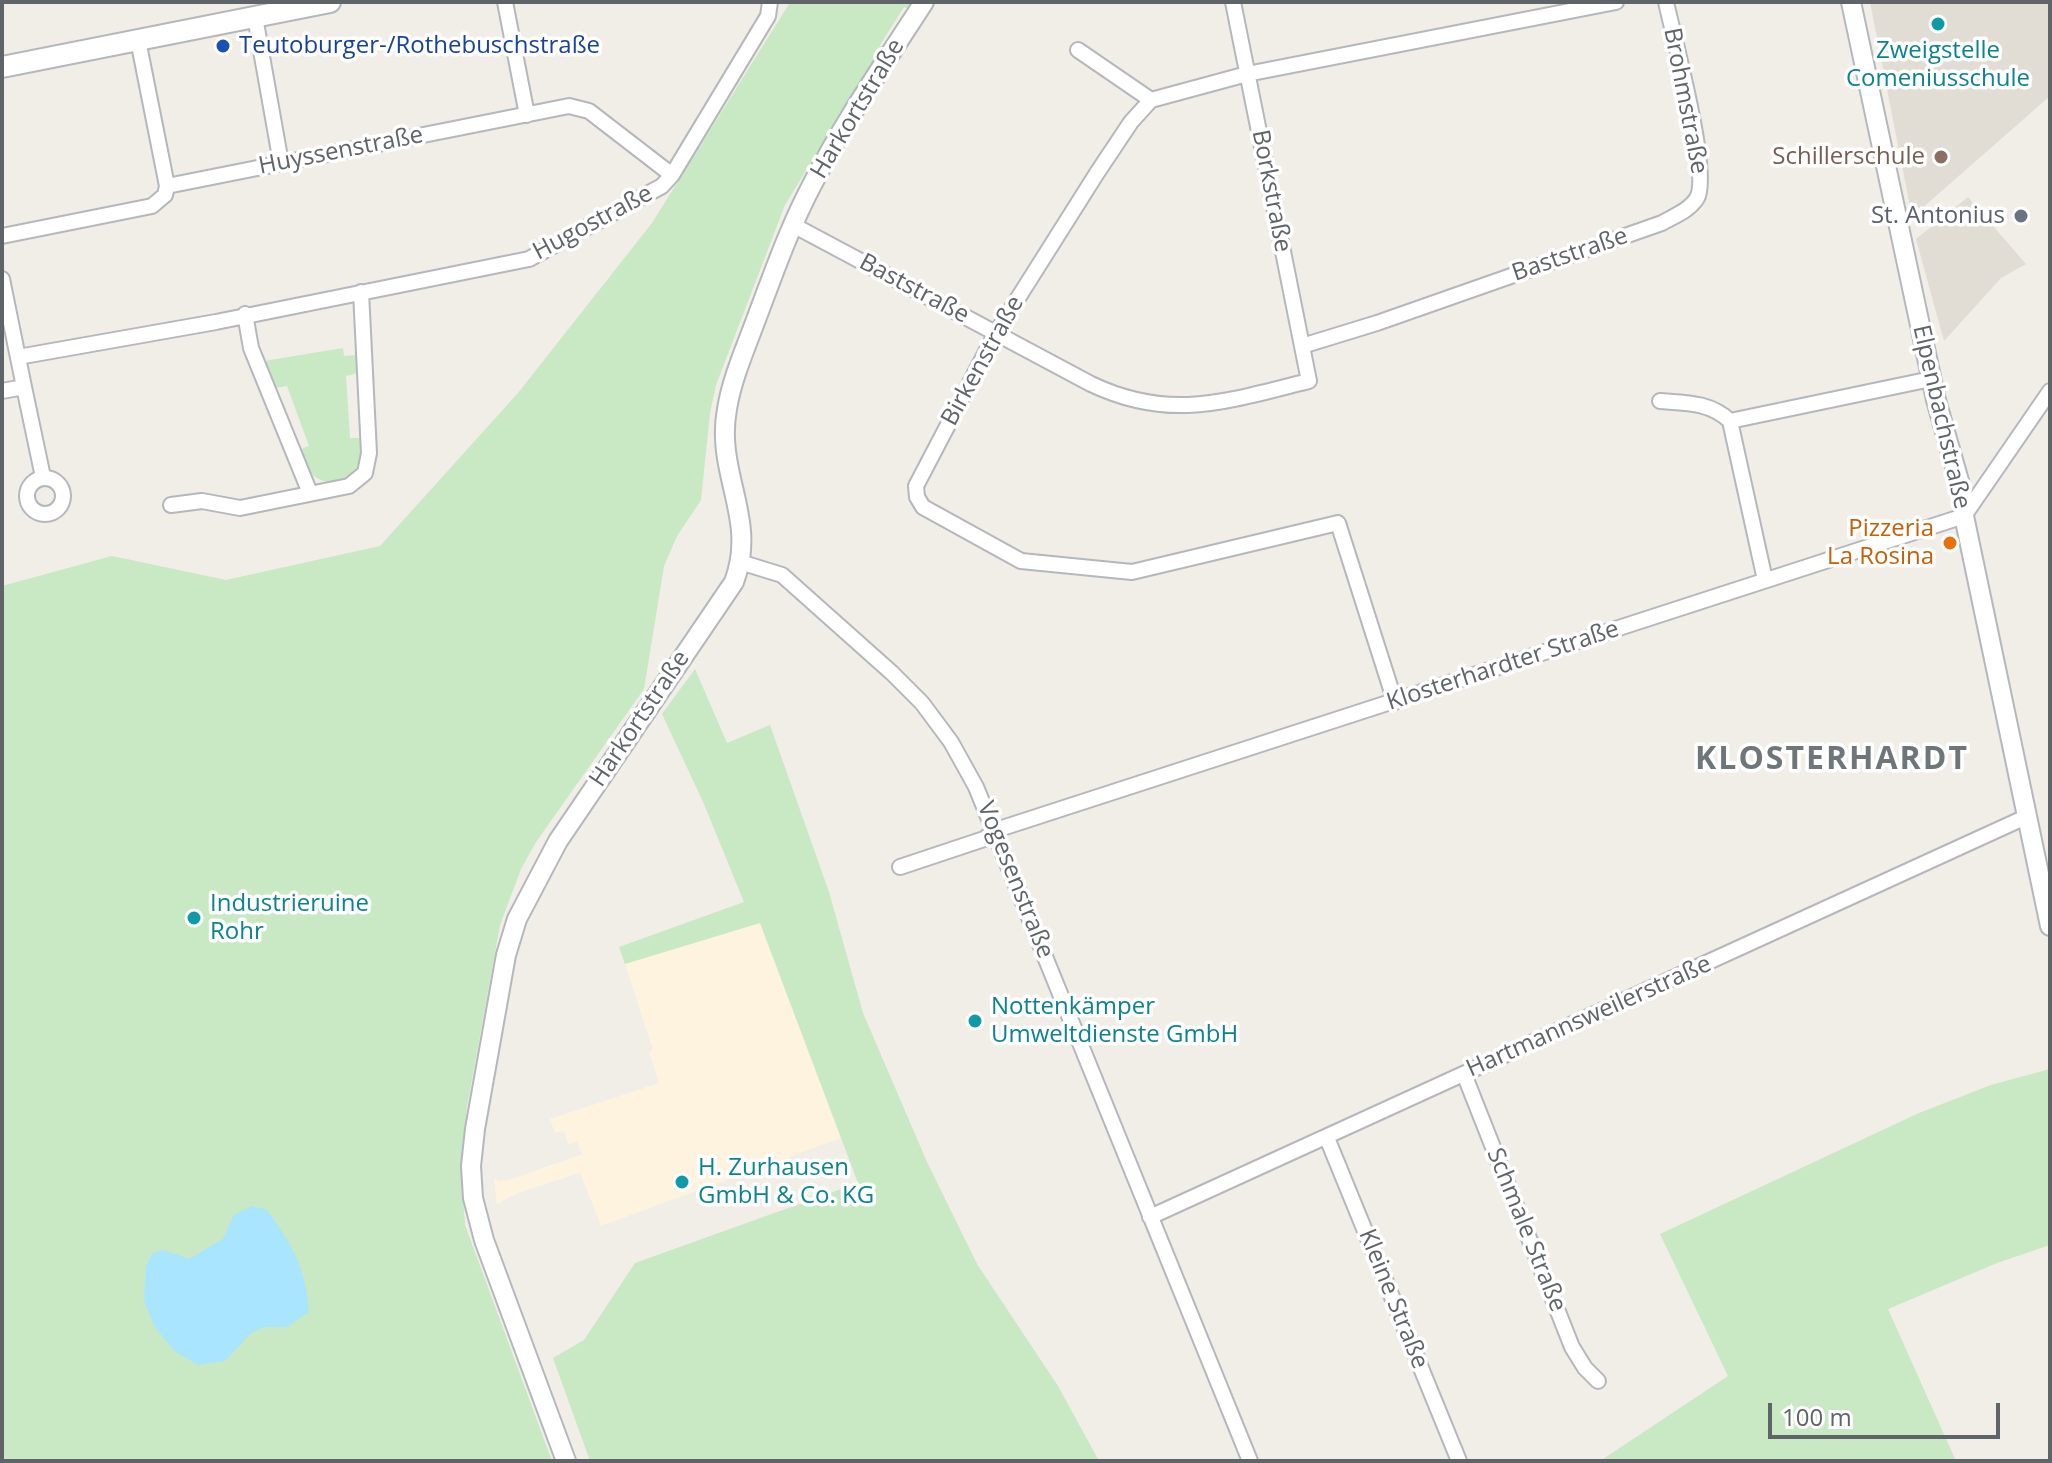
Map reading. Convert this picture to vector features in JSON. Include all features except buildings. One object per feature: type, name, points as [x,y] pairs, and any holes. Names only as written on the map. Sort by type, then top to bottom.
[{"type":"main road","points":[[2,67],[330,2]]},
{"type":"street","points":[[505,2],[527,115]]},
{"type":"street","name":"Hugostraße","points":[[18,357],[529,259],[662,186],[672,175],[768,16],[770,2]]},
{"type":"street","name":"Harkortstraße","points":[[566,1461],[484,1240],[473,1198],[471,1166],[475,1129],[506,955],[517,919],[558,841],[734,582],[740,562],[743,531],[726,460],[724,432],[736,376],[793,225],[827,157],[924,2]]},
{"type":"street","name":"Borkstraße","points":[[1233,2],[1309,381]]},
{"type":"street","points":[[1078,50],[1151,100],[1247,74],[1616,2]]},
{"type":"street","name":"Brohmstraße","points":[[1666,2],[1702,176],[1697,200]]},
{"type":"street","name":"Elpenbachstraße","points":[[1851,2],[1931,379],[1963,495],[1964,516],[2050,926]]},
{"type":"street","points":[[255,17],[281,163]]},
{"type":"street","points":[[138,40],[167,186]]},
{"type":"street","name":"Birkenstraße","points":[[1151,100],[1131,122],[996,333],[916,486],[917,497],[923,507],[1021,561],[1132,572],[1338,523],[1395,702]]},
{"type":"street","name":"Huyssenstraße","points":[[2,236],[152,206],[165,195],[167,186],[569,106],[589,111],[672,175]]},
{"type":"street","name":"Baststraße","points":[[1302,346],[1377,323],[1662,223],[1697,200]]},
{"type":"street","name":"Baststraße","points":[[793,225],[1108,392],[1159,406],[1214,402],[1309,381]]},
{"type":"street","points":[[2,279],[43,477]]},
{"type":"street","points":[[171,505],[202,501],[240,508],[349,486],[365,473],[368,464],[361,292]]},
{"type":"street","points":[[245,314],[251,348],[310,493]]},
{"type":"street","points":[[1730,421],[1931,379]]},
{"type":"street","points":[[2,391],[24,387]]},
{"type":"street","points":[[1964,516],[2050,391]]},
{"type":"street","points":[[1660,401],[1701,404],[1721,412],[1730,421],[1765,580]]},
{"type":"street","name":"Klosterhardter Straße","points":[[900,867],[984,839],[996,830],[1964,516]]},
{"type":"street","name":"Vogesenstraße","points":[[740,562],[782,575],[922,703],[951,742],[996,830],[1250,1461]]},
{"type":"street","name":"Hartmannsweilerstraße","points":[[1150,1217],[2028,816]]},
{"type":"street","name":"Schmale Straße","points":[[1464,1074],[1572,1347],[1585,1368],[1598,1381]]},
{"type":"street","name":"Kleine Straße","points":[[1327,1138],[1459,1461]]},
{"type":"shaded area","name":"Schillerschule","points":[[1870,2],[2050,2],[2050,96],[1912,217]]},
{"type":"shaded area","points":[[1968,197],[2026,264],[2001,278],[1944,341],[1916,239]]},
{"type":"shaded area","points":[[760,923],[841,1138],[601,1226],[580,1173],[518,1193],[497,1204],[494,1178],[499,1181],[512,1179],[582,1154],[577,1142],[568,1144],[564,1131],[555,1133],[550,1119],[659,1083],[649,1052],[653,1050],[625,964]]},
{"type":"green space","points":[[787,2],[911,2],[907,8],[904,7],[880,45],[882,47],[785,205],[716,385],[701,500],[677,536],[664,566],[644,689],[536,842],[521,869],[500,925],[467,1107],[461,1170],[465,1225],[552,1461],[2,1461],[2,586],[112,556],[226,580],[380,546],[518,393],[652,223],[789,4]]},
{"type":"green space","points":[[343,348],[344,356],[357,355],[358,373],[346,376],[350,438],[361,438],[362,455],[350,475],[330,482],[317,478],[305,465],[298,450],[309,446],[287,386],[275,388],[264,361]]},
{"type":"green space","points":[[695,669],[727,743],[770,725],[829,892],[863,1013],[927,1162],[977,1264],[1058,1386],[1099,1461],[590,1461],[553,1358],[584,1340],[635,1263],[858,1183],[760,923],[625,964],[619,947],[744,902],[704,804],[662,714]]},
{"type":"green space","points":[[2050,1069],[2050,1245],[1997,1263],[1888,1309],[1956,1461],[1600,1461],[1728,1376],[1660,1234],[1919,1113],[1991,1085]]},
{"type":"water","points":[[252,1206],[267,1210],[291,1246],[301,1269],[309,1312],[287,1327],[263,1327],[250,1334],[225,1361],[198,1365],[174,1351],[155,1327],[144,1301],[146,1266],[152,1254],[163,1250],[189,1259],[223,1239],[234,1215]]},
{"type":"place","name":"Zweigstelle Comeniusschule","points":[[1938,24]]},
{"type":"place","name":"Teutoburger-/Rothebuschstraße","points":[[223,46]]},
{"type":"place","name":"Schillerschule","points":[[1941,157]]},
{"type":"place","name":"St. Antonius","points":[[2021,216]]},
{"type":"place","name":"Pizzeria La Rosina","points":[[1950,543]]},
{"type":"place","name":"Industrieruine Rohr","points":[[194,918]]},
{"type":"place","name":"Nottenkämper Umweltdienste GmbH","points":[[975,1021]]},
{"type":"place","name":"H. Zurhausen GmbH & Co. KG","points":[[682,1182]]},
{"type":"district","name":"KLOSTERHARDT","points":[[1832,760]]}]
